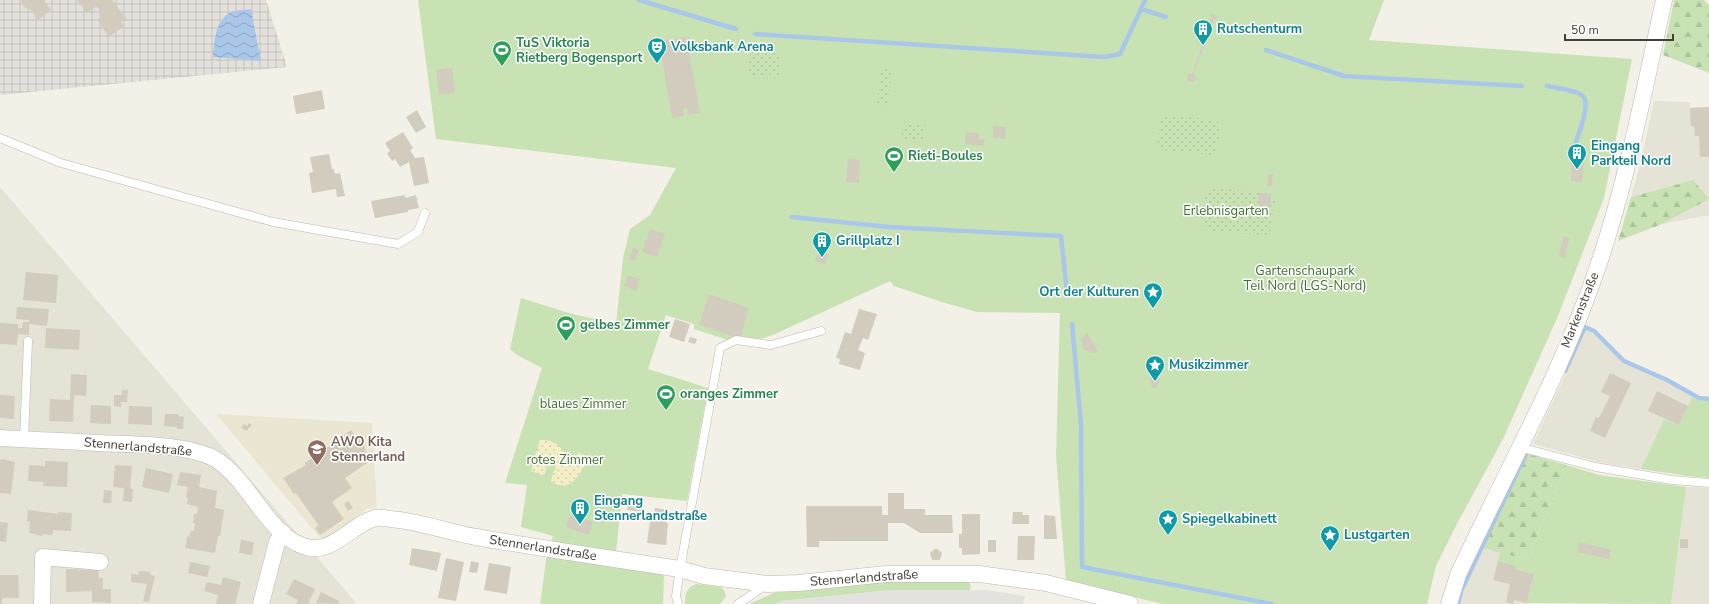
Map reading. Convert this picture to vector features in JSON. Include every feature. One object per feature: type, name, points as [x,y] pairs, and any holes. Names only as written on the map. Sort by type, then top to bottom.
[{"type":"street","name":"Markenstraße","points":[[1449,604],[1458,574],[1575,326],[1597,269],[1630,155],[1664,0]]},
{"type":"street","name":"Stennerlandstraße","points":[[0,438],[146,445],[207,454],[221,462],[237,478],[270,520],[283,533],[302,546],[318,549],[328,546],[363,522],[377,518],[397,519],[474,537],[680,569],[704,576],[768,584],[799,583],[886,574],[979,574],[1046,583],[1130,604]]},
{"type":"street","points":[[261,604],[277,542],[283,533]]},
{"type":"street","points":[[42,604],[43,557],[100,562]]},
{"type":"lane","points":[[0,138],[61,163],[273,222],[398,244],[418,232],[425,213]]},
{"type":"lane","points":[[678,604],[676,596],[680,569],[720,348],[736,340],[771,345],[821,331]]},
{"type":"lane","points":[[24,439],[28,340]]},
{"type":"lane","points":[[1519,447],[1596,467],[1672,480],[1709,483]]},
{"type":"lane","points":[[738,604],[768,584]]},
{"type":"shaded area","points":[[0,0],[266,0],[287,67],[0,95]]},
{"type":"shaded area","points":[[1654,101],[1690,102],[1690,108],[1709,107],[1709,215],[1662,224],[1708,199],[1693,180],[1631,197],[1640,165]]},
{"type":"shaded area","points":[[0,187],[322,563],[357,604],[0,604]]},
{"type":"shaded area","points":[[1587,329],[1623,362],[1666,382],[1692,397],[1679,425],[1664,419],[1641,469],[1603,463],[1533,444]]},
{"type":"shaded area","name":"AWO Kita Stennerland","points":[[216,414],[372,423],[377,508],[366,509],[359,516],[323,541]]},
{"type":"shaded area","points":[[1686,487],[1709,488],[1709,604],[1671,604]]},
{"type":"shaded area","points":[[1483,548],[1500,552],[1498,561],[1515,569],[1534,574],[1527,603],[1531,604],[1460,604],[1464,590]]},
{"type":"shaded area","points":[[892,590],[987,590],[1025,596],[1023,604],[775,604],[781,601]]},
{"type":"green space","name":"Gartenschaupark Teil Nord (LGS-Nord)","points":[[418,0],[1384,0],[1369,40],[1632,59],[1604,198],[1558,316],[1503,439],[1436,566],[1427,604],[1163,604],[1066,581],[1056,456],[1060,313],[977,312],[894,286],[890,281],[775,334],[743,345],[694,329],[694,324],[666,315],[648,369],[708,388],[687,501],[622,494],[616,553],[551,543],[553,536],[521,527],[527,485],[505,483],[542,368],[517,355],[510,349],[521,298],[569,313],[616,324],[623,258],[630,229],[650,215],[676,168],[436,139]]},
{"type":"green space","points":[[1674,0],[1704,0],[1709,5],[1709,73],[1663,55]]},
{"type":"green space","points":[[751,50],[780,52],[780,78],[747,77]]},
{"type":"green space","points":[[891,69],[889,106],[877,105],[880,70]]},
{"type":"green space","points":[[1166,115],[1217,120],[1219,123],[1219,138],[1213,155],[1162,150],[1157,146],[1160,118]]},
{"type":"green space","points":[[903,122],[926,124],[924,142],[901,140]]},
{"type":"green space","points":[[1693,180],[1709,199],[1662,224],[1618,241],[1631,197]]},
{"type":"green space","name":"Erlebnisgarten","points":[[1209,188],[1272,192],[1276,198],[1270,231],[1266,235],[1211,232],[1201,225],[1205,192]]},
{"type":"green space","points":[[1692,397],[1698,400],[1709,401],[1709,478],[1641,469],[1664,419],[1679,425]]},
{"type":"green space","points":[[1528,454],[1566,465],[1528,560],[1483,548]]},
{"type":"green space","points":[[1566,465],[1599,475],[1686,487],[1671,604],[1527,603],[1534,574],[1515,569],[1515,566],[1498,561],[1500,552],[1528,560]]},
{"type":"green space","points":[[547,554],[664,574],[663,604],[540,604]]},
{"type":"green space","points":[[895,579],[969,582],[971,586],[970,590],[892,590],[781,601],[775,604],[749,604],[774,593],[788,589]]},
{"type":"green space","points":[[696,584],[721,587],[726,596],[720,604],[685,604],[685,597],[688,589]]},
{"type":"sand","points":[[540,440],[552,441],[561,448],[565,455],[578,455],[578,452],[590,458],[575,480],[570,484],[559,485],[551,482],[553,472],[556,468],[553,465],[546,467],[545,474],[542,475],[531,471]]},
{"type":"water","points":[[251,9],[261,61],[213,57],[216,33],[224,17],[231,12]]},
{"type":"building","points":[[21,0],[44,0],[51,10],[38,20],[29,8],[27,9],[24,7]]},
{"type":"building","points":[[77,0],[112,0],[126,18],[121,22],[124,26],[109,37],[97,20],[101,17],[99,15],[102,13],[98,8],[96,7],[87,13]]},
{"type":"building","name":"Rutschenturm","points":[[1212,14],[1217,16],[1215,20],[1214,19],[1194,73],[1197,79],[1193,82],[1188,81],[1187,75],[1193,73]]},
{"type":"building","points":[[686,36],[700,113],[688,115],[687,108],[683,109],[684,116],[672,118],[659,41],[671,39],[672,45],[675,45],[674,39]]},
{"type":"building","points":[[452,68],[455,93],[439,95],[436,70]]},
{"type":"building","points":[[322,90],[325,109],[296,114],[293,96]]},
{"type":"building","points":[[1709,107],[1709,157],[1700,157],[1699,136],[1695,136],[1694,126],[1691,126],[1690,108]]},
{"type":"building","points":[[417,110],[426,127],[416,133],[406,117]]},
{"type":"building","points":[[993,126],[1006,127],[1005,139],[993,138]]},
{"type":"building","points":[[403,132],[413,148],[410,150],[415,158],[424,157],[429,183],[414,186],[409,162],[400,167],[395,159],[392,161],[387,153],[390,151],[385,143]]},
{"type":"building","points":[[966,132],[979,133],[978,139],[985,139],[984,146],[965,144]]},
{"type":"building","points":[[329,154],[332,169],[334,169],[335,174],[340,173],[345,196],[337,197],[336,189],[312,193],[309,173],[313,172],[310,157]]},
{"type":"building","name":"Eingang Parkteil Nord","points":[[1572,158],[1584,159],[1582,182],[1571,181]]},
{"type":"building","points":[[848,159],[860,160],[859,183],[846,182]]},
{"type":"building","points":[[1268,174],[1273,174],[1272,186],[1267,186]]},
{"type":"building","points":[[1259,193],[1271,194],[1270,206],[1258,205]]},
{"type":"building","points":[[405,195],[405,198],[416,195],[419,208],[408,210],[408,212],[375,218],[371,201]]},
{"type":"building","points":[[650,229],[665,234],[657,257],[642,252]]},
{"type":"building","points":[[1564,236],[1570,238],[1564,258],[1558,256]]},
{"type":"building","points":[[633,248],[639,250],[635,261],[629,259]]},
{"type":"building","name":"Grillplatz I","points":[[819,251],[829,254],[825,264],[815,261]]},
{"type":"building","points":[[26,272],[58,275],[56,303],[23,300]]},
{"type":"building","points":[[628,275],[640,279],[636,291],[624,286]]},
{"type":"building","points":[[709,294],[749,308],[740,339],[699,325]]},
{"type":"building","points":[[17,307],[49,309],[47,326],[29,324],[29,335],[18,334],[17,345],[0,344],[0,323],[18,324],[18,328],[22,328],[23,322],[29,322],[29,320],[16,319]]},
{"type":"building","points":[[859,309],[877,314],[868,340],[863,338],[858,350],[865,353],[860,370],[839,364],[840,359],[836,358],[845,332],[851,334]]},
{"type":"building","points":[[675,319],[690,324],[684,342],[669,337]]},
{"type":"building","points":[[46,328],[80,330],[79,350],[45,348]]},
{"type":"building","points":[[1087,332],[1098,352],[1093,353],[1084,350],[1081,341]]},
{"type":"building","points":[[690,337],[697,339],[695,344],[688,342]]},
{"type":"building","points":[[1610,373],[1631,383],[1605,438],[1590,431],[1596,417],[1599,418],[1610,396],[1601,392]]},
{"type":"building","points":[[71,374],[87,375],[86,396],[74,395],[73,422],[49,421],[50,399],[70,400]]},
{"type":"building","points":[[1152,375],[1159,377],[1160,381],[1156,388],[1152,388],[1150,378]]},
{"type":"building","points":[[122,390],[128,390],[127,402],[121,402],[121,407],[114,406],[114,395],[122,395]]},
{"type":"building","points":[[1657,391],[1688,406],[1679,425],[1648,411]]},
{"type":"building","points":[[0,395],[15,396],[14,419],[0,418]]},
{"type":"building","points":[[91,405],[111,406],[111,424],[90,423]]},
{"type":"building","points":[[129,406],[152,407],[152,425],[128,424]]},
{"type":"building","points":[[165,414],[178,414],[178,416],[184,417],[183,429],[164,426]]},
{"type":"building","points":[[249,423],[252,425],[246,431],[241,427],[244,424],[247,426]]},
{"type":"building","points":[[351,430],[358,439],[362,437],[364,440],[367,463],[345,478],[352,488],[332,502],[344,519],[320,535],[315,528],[319,526],[296,493],[294,494],[283,478],[306,465],[305,463],[332,444],[333,445],[340,441],[339,439]]},
{"type":"building","points":[[2,459],[15,462],[11,494],[0,493],[0,460]]},
{"type":"building","points":[[45,461],[68,462],[67,487],[43,486],[44,482],[28,481],[29,465],[45,466]]},
{"type":"building","points":[[115,465],[132,466],[130,488],[133,489],[132,502],[123,501],[124,488],[113,487]]},
{"type":"building","points":[[146,468],[173,474],[169,493],[142,487]]},
{"type":"building","points":[[180,472],[201,475],[199,487],[217,491],[215,508],[224,510],[220,536],[218,536],[215,553],[185,548],[187,536],[189,537],[191,531],[194,531],[194,514],[197,514],[198,507],[187,504],[188,498],[186,498],[188,487],[177,485]]},
{"type":"building","points":[[104,490],[112,491],[111,503],[103,503]]},
{"type":"building","points":[[888,493],[904,493],[904,509],[925,509],[925,515],[952,515],[953,533],[920,533],[904,523],[888,523],[888,541],[819,541],[819,547],[807,547],[806,506],[882,506],[882,515],[888,515]]},
{"type":"building","points":[[348,501],[353,508],[348,511],[344,504]]},
{"type":"building","points":[[628,501],[643,503],[642,512],[627,510]]},
{"type":"building","points":[[655,508],[668,510],[666,523],[668,523],[666,545],[647,543],[650,521],[653,521]]},
{"type":"building","points":[[28,510],[58,514],[58,512],[72,513],[71,531],[53,530],[52,535],[43,534],[42,536],[29,533],[30,522],[27,521]]},
{"type":"building","points":[[1013,512],[1023,512],[1022,515],[1029,515],[1029,524],[1012,524]]},
{"type":"building","points":[[962,514],[980,514],[980,554],[962,555],[962,548],[959,548],[959,534],[962,534]]},
{"type":"building","name":"Eingang Stennerlandstraße","points":[[570,515],[593,522],[589,535],[566,527]]},
{"type":"building","points":[[1044,515],[1055,516],[1057,539],[1044,539]]},
{"type":"building","points":[[0,522],[8,523],[6,542],[0,541]]},
{"type":"building","points":[[1018,536],[1035,536],[1034,560],[1017,560]]},
{"type":"building","points":[[1680,539],[1688,539],[1688,548],[1680,548]]},
{"type":"building","points":[[241,540],[254,542],[252,555],[239,553]]},
{"type":"building","points":[[988,540],[996,540],[996,552],[988,552]]},
{"type":"building","points":[[1580,542],[1611,550],[1609,559],[1577,552]]},
{"type":"building","points":[[412,548],[441,553],[437,571],[409,565]]},
{"type":"building","points":[[936,548],[942,553],[940,560],[932,560],[930,553]]},
{"type":"building","points":[[446,558],[464,562],[456,601],[438,598]]},
{"type":"building","points":[[471,561],[479,563],[477,573],[469,572]]},
{"type":"building","points":[[1498,561],[1516,566],[1515,569],[1534,574],[1527,603],[1514,600],[1513,604],[1506,602],[1510,584],[1493,580]]},
{"type":"building","points":[[190,562],[210,566],[207,577],[188,573]]},
{"type":"building","points":[[489,563],[511,567],[507,594],[484,590]]},
{"type":"building","points":[[66,569],[98,570],[99,578],[103,578],[103,589],[111,589],[111,603],[92,602],[92,591],[66,592]]},
{"type":"building","points":[[139,571],[150,572],[150,575],[155,576],[149,602],[143,601],[147,584],[131,582],[131,574],[139,575]]},
{"type":"building","points":[[0,575],[18,575],[19,598],[2,598],[2,604],[0,604]]},
{"type":"building","points":[[223,577],[241,582],[235,604],[216,604],[218,595],[204,591],[207,582],[221,585]]},
{"type":"building","points":[[294,579],[315,589],[308,604],[296,604],[298,600],[286,594]]},
{"type":"building","points":[[321,592],[339,601],[338,604],[316,603]]},
{"type":"waterway","points":[[639,0],[736,29]]},
{"type":"waterway","points":[[1141,9],[1145,0]]},
{"type":"waterway","points":[[755,34],[1104,57],[1120,54],[1141,9],[1166,17]]},
{"type":"waterway","points":[[1266,50],[1344,76],[1522,86]]},
{"type":"waterway","points":[[1547,86],[1576,92],[1583,96],[1586,105],[1584,118],[1576,142]]},
{"type":"waterway","points":[[792,217],[889,227],[1061,236],[1067,292]]},
{"type":"waterway","points":[[1072,324],[1081,425],[1082,567],[1272,604]]},
{"type":"waterway","points":[[1565,371],[1585,327],[1594,331],[1624,361],[1667,380],[1699,398],[1709,399]]},
{"type":"waterway","points":[[1462,589],[1526,454]]},
{"type":"waterway","points":[[1458,604],[1461,592]]},
{"type":"place","name":"Rutschenturm","points":[[1203,46]]},
{"type":"place","name":"Volksbank Arena","points":[[657,64]]},
{"type":"place","name":"TuS Viktoria Rietberg Bogensport","points":[[502,67]]},
{"type":"place","name":"Eingang Parkteil Nord","points":[[1577,170]]},
{"type":"place","name":"Rieti-Boules","points":[[894,173]]},
{"type":"place","name":"Grillplatz I","points":[[822,258]]},
{"type":"place","name":"Ort der Kulturen","points":[[1153,309]]},
{"type":"place","name":"gelbes Zimmer","points":[[566,342]]},
{"type":"place","name":"Musikzimmer","points":[[1155,382]]},
{"type":"place","name":"oranges Zimmer","points":[[666,411]]},
{"type":"place","name":"AWO Kita Stennerland","points":[[317,466]]},
{"type":"place","name":"Eingang Stennerlandstraße","points":[[580,525]]},
{"type":"place","name":"Spiegelkabinett","points":[[1168,536]]},
{"type":"place","name":"Lustgarten","points":[[1330,552]]},
{"type":"park label","name":"blaues Zimmer","points":[[583,404]]},
{"type":"park label","name":"rotes Zimmer","points":[[565,460]]}]
